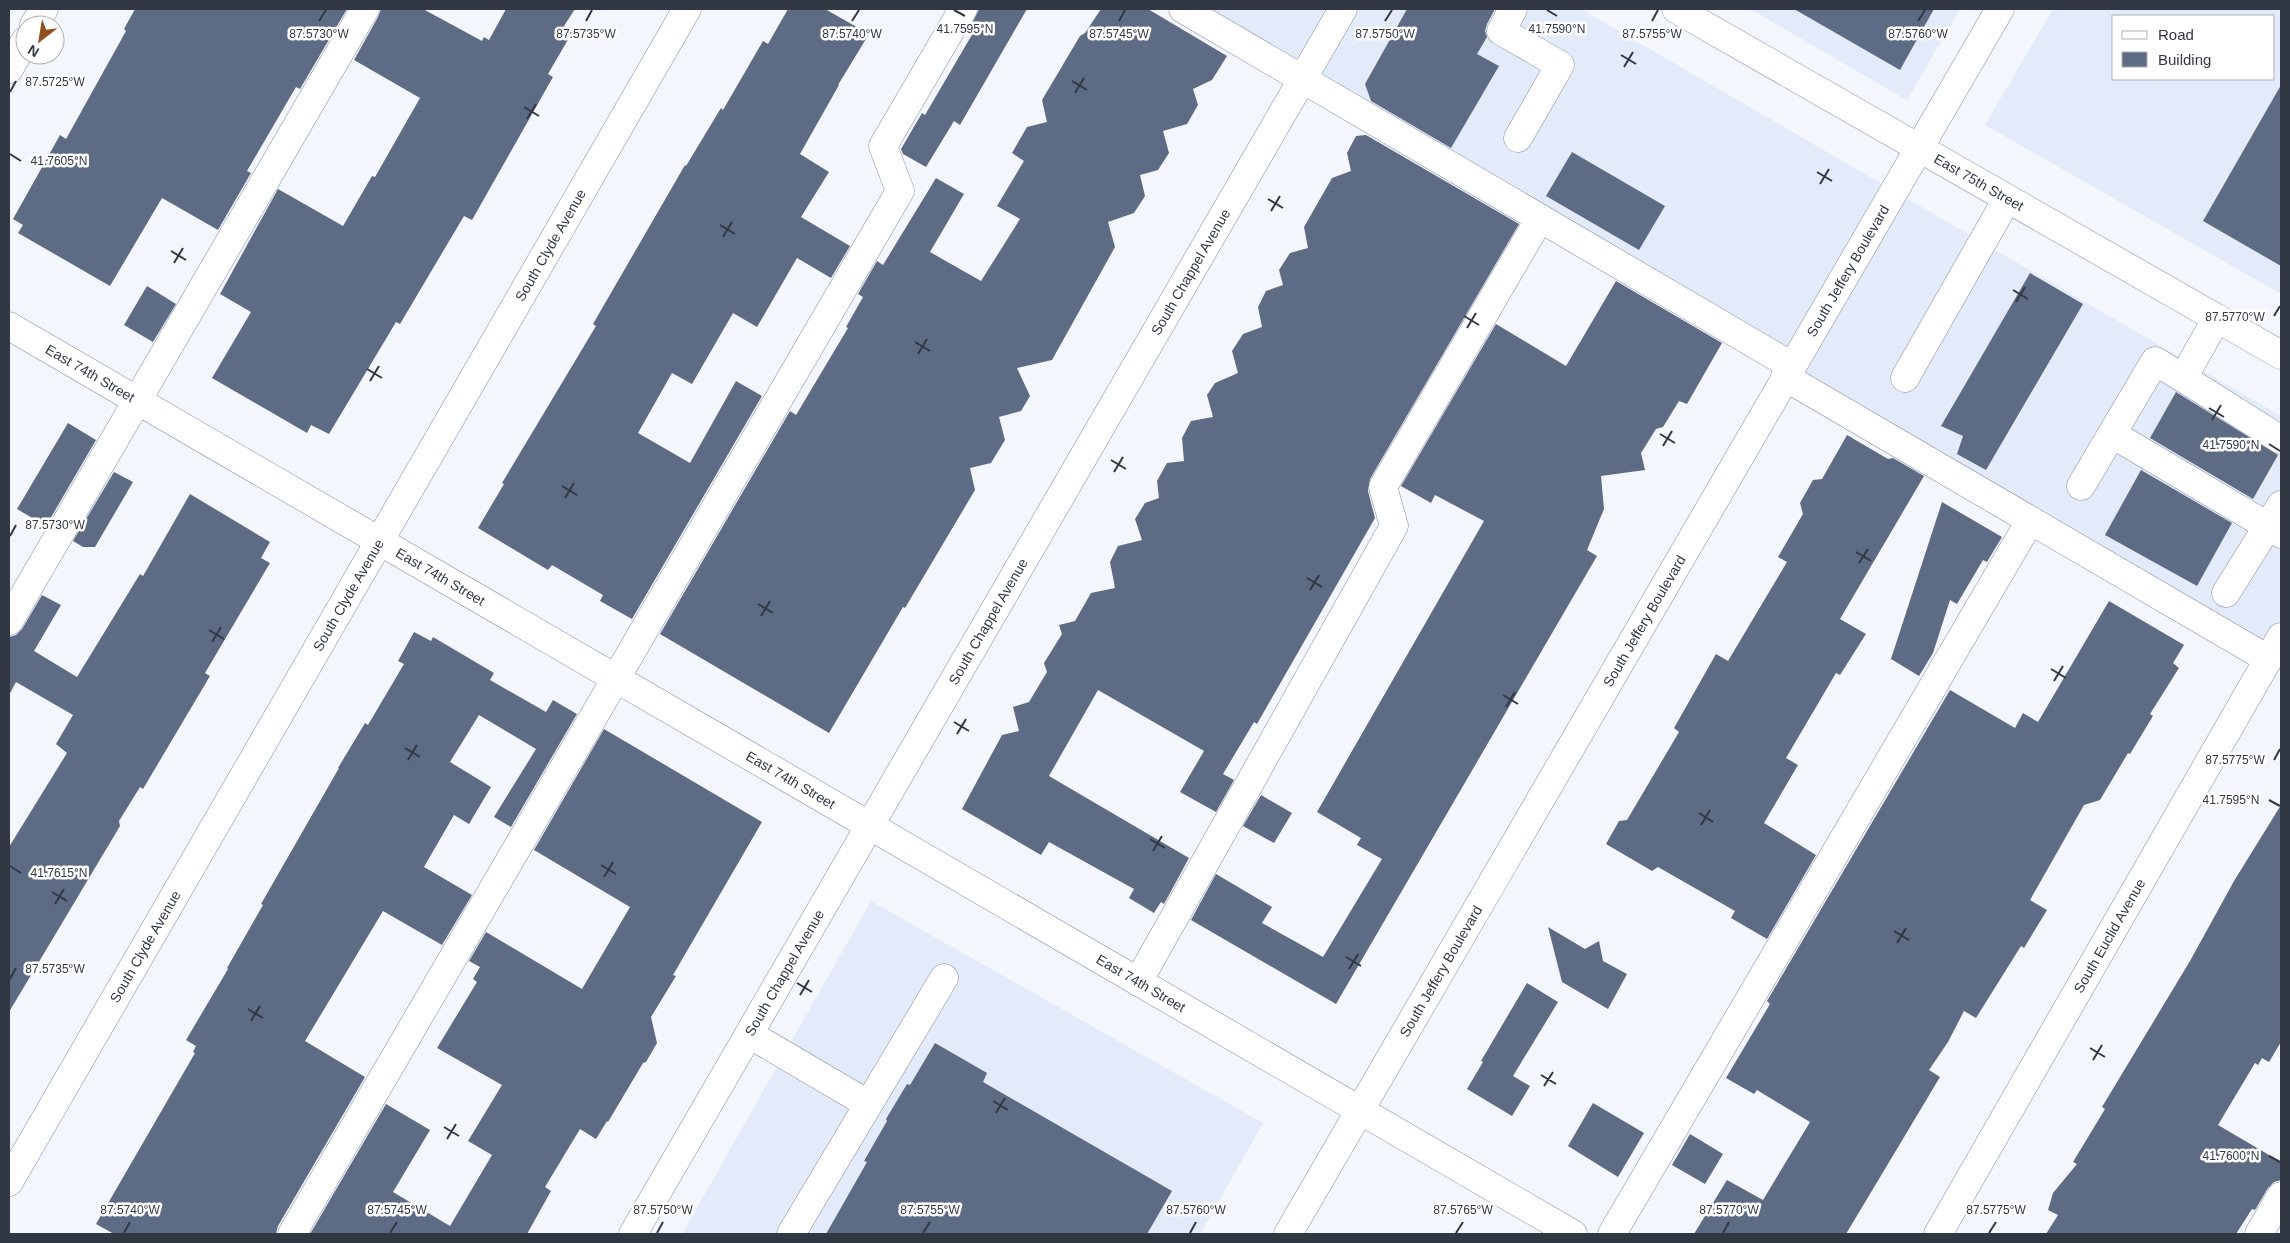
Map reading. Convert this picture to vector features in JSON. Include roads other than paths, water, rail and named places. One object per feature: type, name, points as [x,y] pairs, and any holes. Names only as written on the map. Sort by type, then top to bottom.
[{"type":"street","points":[[9,621],[365,9]]},
{"type":"street","name":"South Clyde Avenue","points":[[9,1182],[687,9]]},
{"type":"street","points":[[292,1234],[900,190],[883,146],[962,9]]},
{"type":"street","points":[[1183,9],[1540,218],[2030,521],[2275,648]]},
{"type":"street","name":"South Chappel Avenue","points":[[633,1234],[1343,9]]},
{"type":"street","points":[[1513,9],[1501,31],[1560,65],[1518,138]]},
{"type":"street","name":"East 75th Street","points":[[1676,9],[2281,355]]},
{"type":"street","name":"South Jeffery Boulevard","points":[[1288,1234],[2000,9]]},
{"type":"street","points":[[1905,378],[2007,199]]},
{"type":"street","points":[[1138,982],[1394,526],[1383,487],[1540,218]]},
{"type":"street","points":[[2183,378],[2217,318]]},
{"type":"street","name":"East 74th Street","points":[[9,326],[1573,1234]]},
{"type":"street","points":[[2081,486],[2155,361],[2281,439]]},
{"type":"street","points":[[2112,434],[2277,522],[2226,593]]},
{"type":"street","points":[[1612,1234],[2030,521]]},
{"type":"street","name":"South Euclid Avenue","points":[[1938,1234],[2275,648]]},
{"type":"street","points":[[791,1234],[944,978]]},
{"type":"street","points":[[749,1034],[868,1104]]},
{"type":"street","points":[[2259,1234],[2281,1196]]}]
